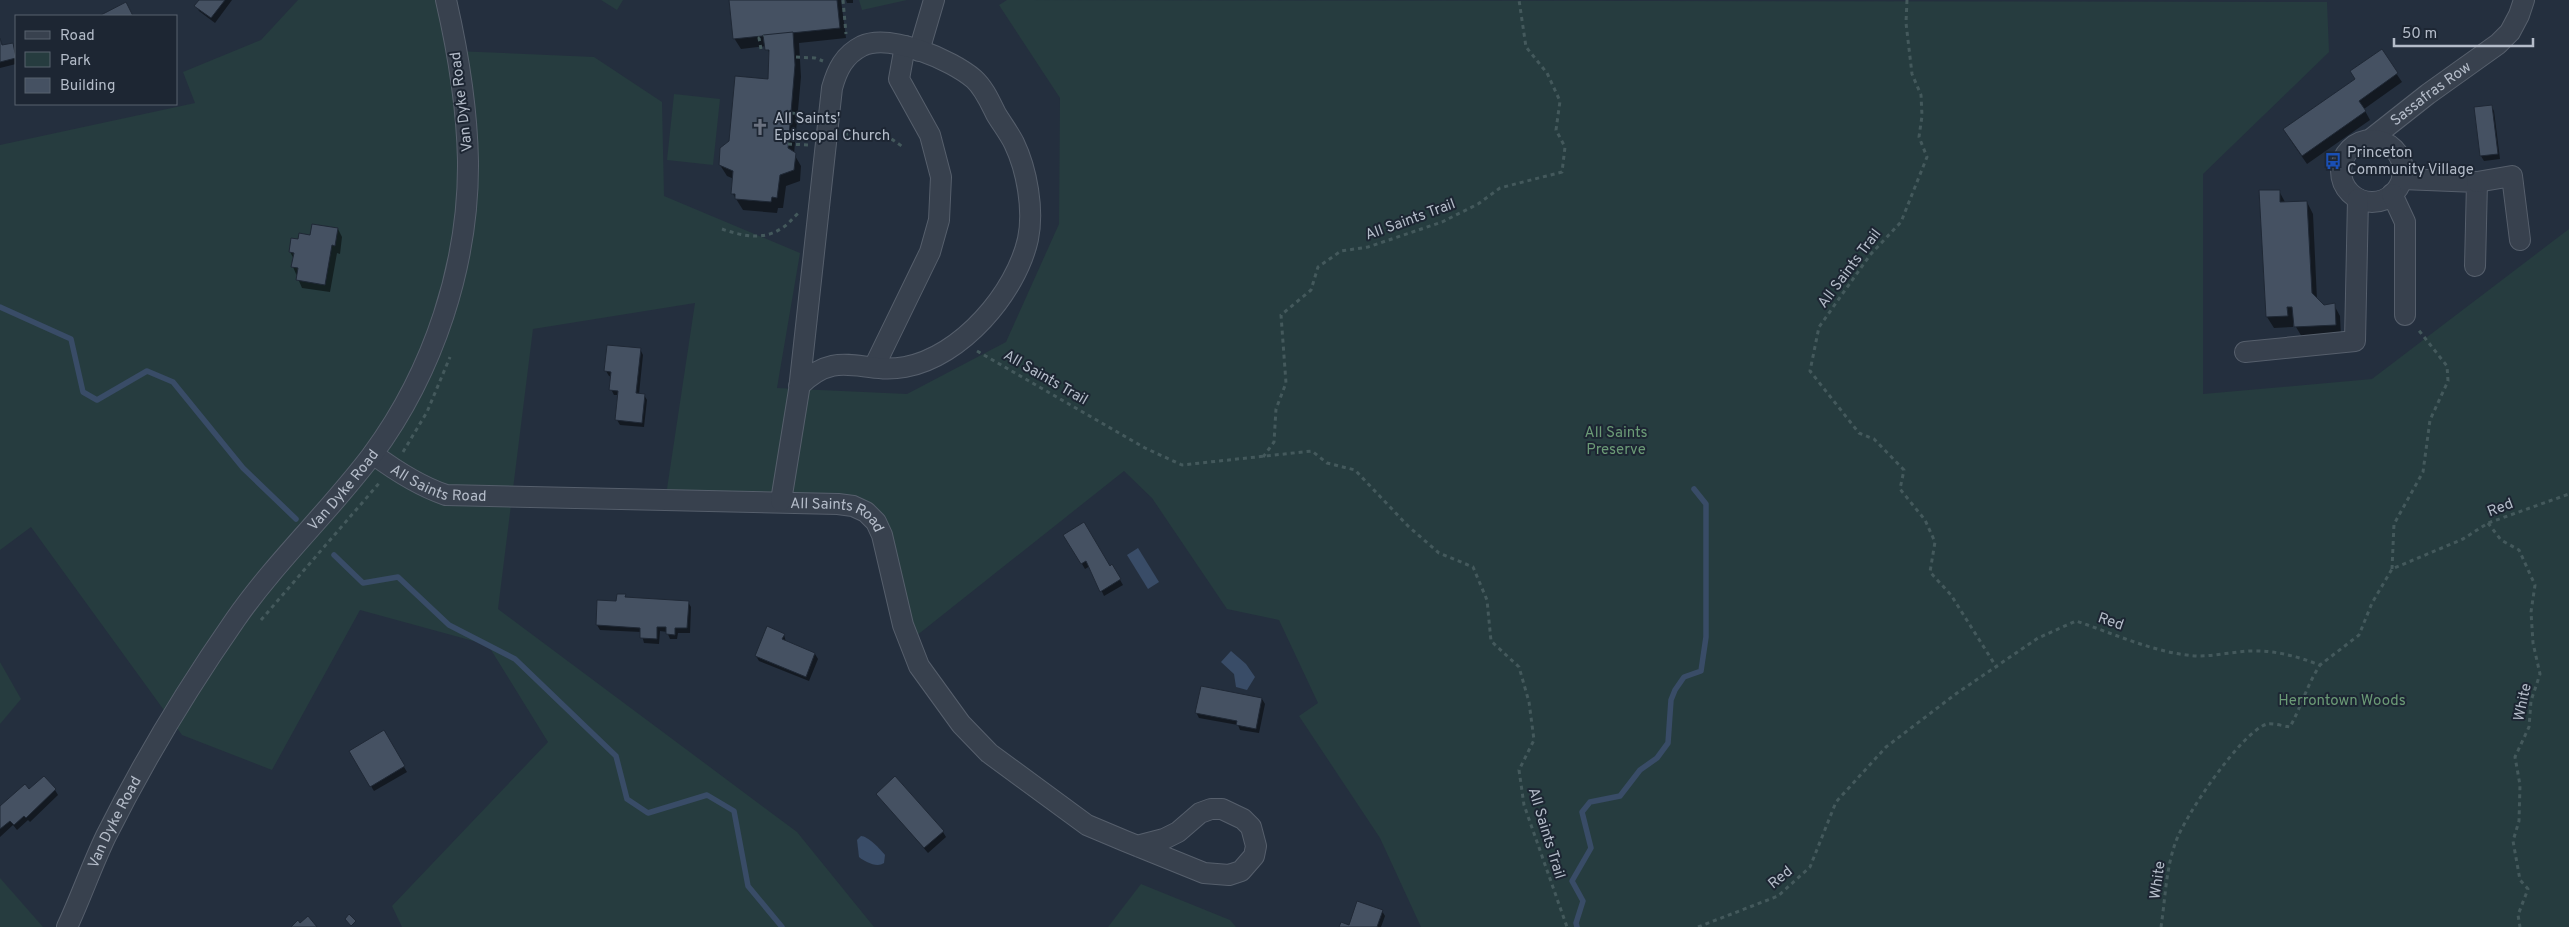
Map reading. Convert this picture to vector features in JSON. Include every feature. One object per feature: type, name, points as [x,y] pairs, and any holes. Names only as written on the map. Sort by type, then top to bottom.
[{"type":"street","points":[[874,367],[930,252],[940,220],[941,177],[930,135],[899,79],[934,0]]},
{"type":"street","name":"Sassafras Row","points":[[2371,139],[2428,94],[2498,44],[2510,32],[2524,0]]},
{"type":"street","name":"Van Dyke Road","points":[[67,927],[105,838],[148,755],[184,695],[236,618],[279,563],[373,454],[415,384],[436,337],[459,255],[466,204],[468,152],[466,118],[446,1]]},
{"type":"street","points":[[781,501],[799,386],[832,88],[838,69],[844,60],[863,46],[884,43],[912,48],[962,70],[975,80],[984,92],[1014,144],[1021,162],[1029,200],[1028,238],[1012,279],[989,314],[959,341],[923,361],[906,367],[874,367],[840,363],[819,370],[799,386]]},
{"type":"street","points":[[2405,315],[2405,222],[2397,187],[2403,168],[2396,150],[2387,143],[2371,139],[2362,140],[2344,156],[2340,170],[2346,189],[2358,199],[2376,202],[2397,187],[2477,182],[2512,176],[2520,240]]},
{"type":"street","points":[[2475,266],[2477,182]]},
{"type":"street","points":[[2245,352],[2355,341],[2358,199]]},
{"type":"street","name":"All Saints Road","points":[[373,454],[428,489],[446,495],[781,501],[853,506],[871,517],[882,535],[903,625],[919,666],[961,724],[989,753],[1087,825],[1137,846],[1204,873],[1229,875],[1249,865],[1254,856],[1256,846],[1251,827],[1243,819],[1222,809],[1211,809],[1200,813],[1178,832],[1164,839],[1137,846]]},
{"type":"path","points":[[843,0],[846,39]]},
{"type":"path","name":"All Saints Trail","points":[[1263,458],[1274,442],[1276,409],[1286,383],[1281,315],[1312,290],[1318,267],[1341,251],[1368,248],[1442,222],[1478,204],[1500,188],[1562,172],[1565,147],[1556,130],[1560,101],[1546,73],[1526,47],[1518,0]]},
{"type":"path","name":"All Saints Trail","points":[[1907,0],[1906,24],[1912,74],[1921,95],[1922,116],[1919,137],[1927,157],[1900,222],[1870,254],[1820,327],[1810,371],[1859,432],[1874,440],[1904,470],[1900,489],[1925,520],[1935,542],[1930,572],[1951,595],[1997,668]]},
{"type":"path","points":[[760,49],[759,38],[764,36]]},
{"type":"path","points":[[796,57],[815,58],[828,64]]},
{"type":"path","points":[[791,112],[818,115]]},
{"type":"path","points":[[839,133],[890,138],[903,147]]},
{"type":"path","points":[[788,144],[814,146]]},
{"type":"path","points":[[722,229],[746,237],[764,235],[782,228],[805,209]]},
{"type":"path","points":[[2320,665],[2359,635],[2372,603],[2392,569],[2394,524],[2423,472],[2430,420],[2448,381],[2447,366],[2436,349],[2405,315]]},
{"type":"path","name":"All Saints Trail","points":[[959,341],[1145,448],[1182,465],[1263,458],[1312,451],[1327,463],[1354,470],[1408,526],[1439,554],[1473,566],[1487,600],[1491,641],[1519,667],[1529,702],[1534,740],[1519,770],[1524,805],[1567,927]]},
{"type":"path","points":[[256,626],[375,489]]},
{"type":"path","name":"Red","points":[[2392,569],[2464,539],[2488,523],[2569,494]]},
{"type":"path","name":"White","points":[[2488,523],[2501,540],[2519,550],[2535,585],[2532,620],[2533,643],[2540,674],[2532,701],[2529,726],[2515,758],[2520,785],[2519,821],[2513,841],[2520,880],[2528,889],[2518,915],[2520,927]]},
{"type":"path","name":"Red","points":[[1698,927],[1778,896],[1810,867],[1836,802],[1886,748],[1957,693],[1997,668],[2038,638],[2076,621],[2175,652],[2198,656],[2250,651],[2290,654],[2320,665]]},
{"type":"path","name":"White","points":[[2161,927],[2170,861],[2184,823],[2203,792],[2253,732],[2268,724],[2290,728],[2301,707],[2308,684],[2320,665]]},
{"type":"green space","points":[[298,0],[442,0],[455,51],[594,57],[662,102],[664,196],[800,253],[777,388],[907,394],[1006,342],[1059,224],[1060,98],[999,5],[1007,0],[2327,2],[2329,52],[2203,174],[2203,394],[2372,379],[2569,229],[2569,927],[1421,927],[1380,838],[1299,716],[1318,703],[1279,620],[1227,609],[1152,498],[1124,471],[906,644],[873,516],[665,502],[695,303],[533,329],[498,609],[797,832],[874,927],[402,927],[392,906],[548,742],[488,645],[360,610],[272,770],[182,735],[31,527],[0,550],[0,145],[195,103],[183,72],[261,40]]},
{"type":"green space","points":[[601,0],[623,0],[617,10]]},
{"type":"green space","points":[[859,0],[907,0],[862,10]]},
{"type":"green space","points":[[674,94],[720,99],[713,165],[667,160]]},
{"type":"green space","points":[[0,662],[21,699],[0,724]]},
{"type":"green space","points":[[0,878],[43,927],[0,927]]},
{"type":"green space","points":[[1141,884],[1230,920],[1236,927],[1108,927]]},
{"type":"water","points":[[1138,548],[1159,582],[1148,589],[1127,555]]},
{"type":"water","points":[[1231,651],[1246,664],[1255,677],[1247,690],[1236,687],[1234,674],[1221,662]]},
{"type":"water","points":[[861,836],[870,840],[885,855],[884,863],[875,865],[859,857],[857,840]]},
{"type":"building","points":[[199,0],[225,0],[211,18],[194,6]]},
{"type":"building","points":[[729,0],[837,0],[840,28],[733,39]]},
{"type":"building","points":[[126,2],[132,15],[101,15]]},
{"type":"building","name":"All Saints' Episcopal Church","points":[[793,32],[795,65],[788,148],[796,153],[794,170],[780,175],[777,198],[772,197],[771,202],[735,199],[735,194],[731,194],[733,171],[719,165],[720,148],[729,141],[735,76],[768,79],[769,50],[765,50],[763,35]]},
{"type":"building","points":[[0,38],[2,45],[13,43],[15,58],[0,62]]},
{"type":"building","points":[[2382,49],[2398,73],[2359,101],[2366,111],[2302,156],[2283,129],[2355,79],[2350,71]]},
{"type":"building","points":[[2492,105],[2498,154],[2480,156],[2474,107]]},
{"type":"building","points":[[2259,190],[2280,190],[2280,202],[2307,201],[2312,293],[2324,305],[2335,303],[2336,325],[2294,327],[2292,307],[2287,307],[2288,316],[2266,317]]},
{"type":"building","points":[[312,224],[338,228],[335,246],[332,245],[325,285],[296,280],[298,268],[291,267],[294,253],[289,252],[291,238],[298,239],[299,233],[310,235]]},
{"type":"building","points":[[607,345],[641,348],[636,393],[645,394],[642,423],[615,420],[618,391],[609,390],[611,372],[604,371]]},
{"type":"building","points":[[1084,522],[1110,566],[1112,564],[1121,579],[1100,592],[1086,561],[1081,564],[1063,535]]},
{"type":"building","points":[[617,594],[626,594],[625,597],[689,601],[687,628],[675,628],[675,635],[666,634],[666,627],[657,627],[657,639],[640,638],[640,628],[596,625],[597,600],[616,601]]},
{"type":"building","points":[[767,626],[785,634],[782,639],[815,653],[806,677],[755,656]]},
{"type":"building","points":[[1201,686],[1262,698],[1256,729],[1236,725],[1237,721],[1195,713]]},
{"type":"building","points":[[384,730],[405,766],[370,787],[349,751]]},
{"type":"building","points":[[44,776],[56,789],[26,818],[24,816],[14,825],[10,821],[0,829],[0,806],[25,784],[29,789]]},
{"type":"building","points":[[895,776],[944,831],[924,848],[876,794]]},
{"type":"building","points":[[1357,901],[1383,910],[1377,927],[1339,927],[1341,922],[1349,925]]},
{"type":"building","points":[[349,914],[356,921],[351,926],[345,919]]},
{"type":"building","points":[[308,916],[317,927],[291,927],[298,920],[300,923]]},
{"type":"waterway","points":[[0,307],[71,339],[83,392],[97,400],[147,371],[173,382],[243,468],[296,519]]},
{"type":"waterway","points":[[1577,927],[1576,923],[1583,901],[1572,881],[1591,848],[1582,812],[1590,802],[1620,796],[1640,770],[1657,758],[1668,743],[1671,700],[1675,690],[1684,677],[1701,671],[1706,637],[1706,504],[1694,489]]},
{"type":"waterway","points":[[334,555],[363,583],[398,577],[449,625],[515,659],[616,756],[627,799],[648,813],[707,795],[734,811],[748,886],[782,927]]},
{"type":"place","name":"All Saints' Episcopal Church","points":[[760,127]]},
{"type":"place","name":"Princeton Community Village","points":[[2333,161]]},
{"type":"park label","name":"All Saints Preserve","points":[[1616,440]]},
{"type":"park label","name":"Herrontown Woods","points":[[2342,700]]}]
